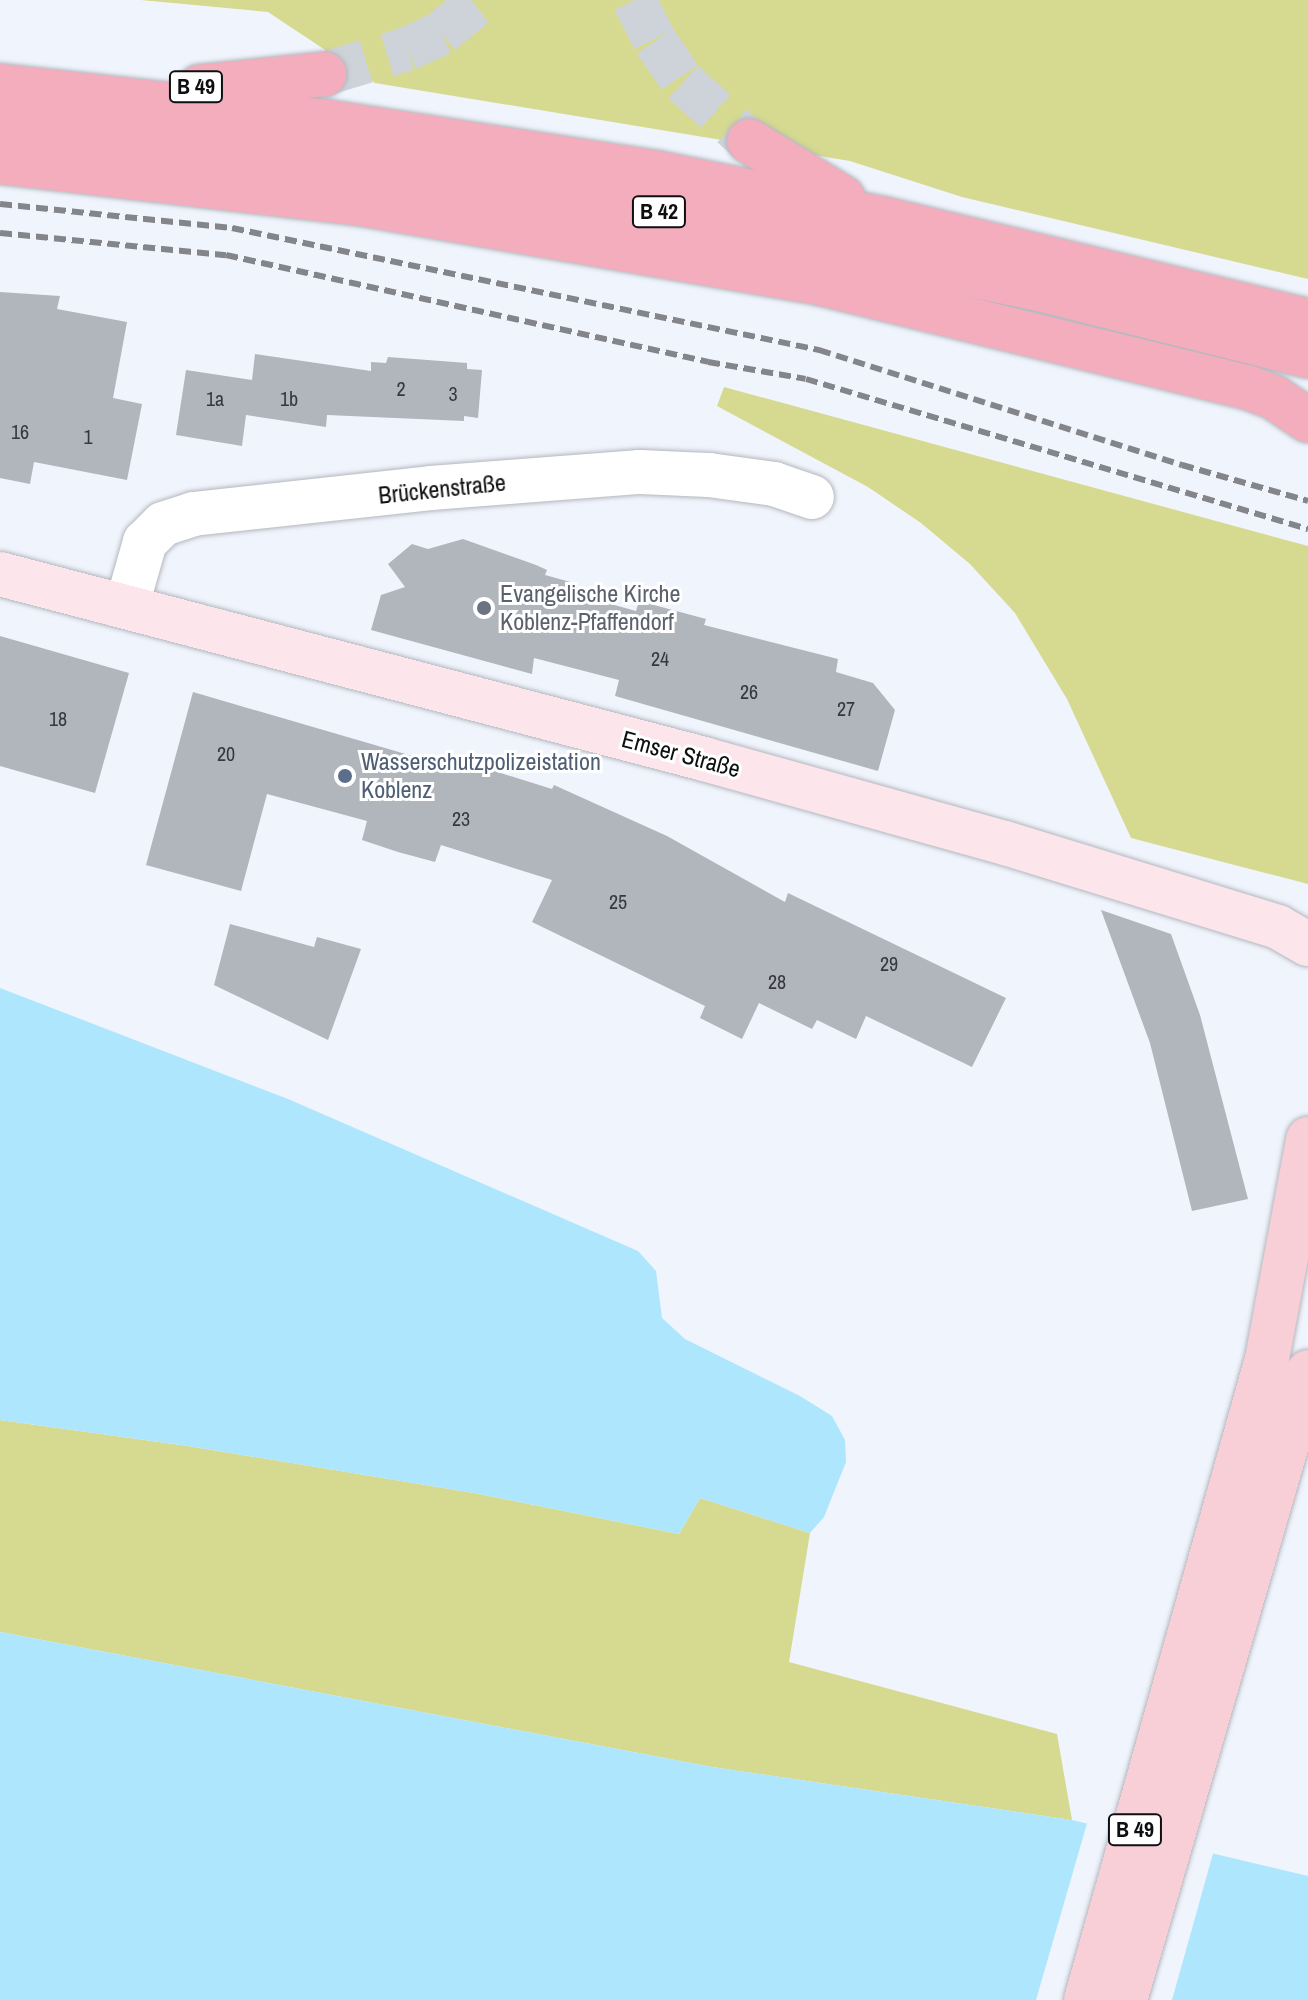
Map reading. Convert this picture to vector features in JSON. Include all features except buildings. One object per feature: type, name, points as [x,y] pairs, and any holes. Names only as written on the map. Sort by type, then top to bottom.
[{"type":"highway","name":"B 49","points":[[68,92],[230,85],[324,74]]},
{"type":"highway","name":"B 42","points":[[0,86],[476,143],[657,173],[884,219],[1308,321]]},
{"type":"highway","name":"B 42","points":[[0,120],[292,154],[704,220],[1031,287],[1308,356]]},
{"type":"highway","points":[[749,141],[815,182],[884,219]]},
{"type":"highway","points":[[0,162],[363,204],[819,283],[1247,387],[1275,398],[1308,420]]},
{"type":"main road","name":"B 49","points":[[1125,2000],[1202,1666],[1267,1359],[1308,1139]]},
{"type":"main road","name":"B 49","points":[[1086,2000],[1202,1666],[1261,1533],[1308,1372]]},
{"type":"main road","name":"B 49","points":[[1261,1533],[1308,1488]]},
{"type":"street","name":"Brückenstraße","points":[[127,605],[145,542],[163,524],[193,514],[431,488],[640,472],[709,475],[774,484],[812,497]]},
{"type":"street","name":"Emser Straße","points":[[0,574],[127,605],[1005,843],[1278,927],[1308,944]]},
{"type":"green space","points":[[141,0],[1308,0],[1308,279],[962,197],[850,161],[375,83],[268,12]]},
{"type":"green space","points":[[724,387],[1308,546],[1308,884],[1131,838],[1067,699],[1015,613],[970,564],[921,523],[868,487],[717,406]]},
{"type":"green space","points":[[0,1420],[188,1446],[474,1493],[679,1534],[700,1498],[810,1533],[789,1662],[1057,1734],[1072,1820],[712,1767],[0,1632]]},
{"type":"water","points":[[0,988],[288,1099],[638,1251],[656,1271],[662,1318],[685,1339],[800,1396],[832,1416],[845,1440],[846,1462],[824,1517],[810,1533],[700,1498],[679,1534],[474,1493],[188,1446],[0,1420]]},
{"type":"water","points":[[0,1632],[712,1767],[1072,1820],[1308,1876],[1308,2000],[0,2000]]},
{"type":"pier","points":[[1088,1820],[1214,1850],[1172,2000],[1036,2000]]},
{"type":"tunnel","points":[[324,74],[407,49],[441,33],[481,0]]},
{"type":"tunnel","points":[[634,0],[655,41],[683,82],[749,141]]},
{"type":"railway","points":[[0,204],[232,228],[819,350],[1182,465],[1308,501]]},
{"type":"railway","points":[[0,233],[226,255],[708,362],[806,379],[1308,529]]},
{"type":"place","name":"Evangelische Kirche Koblenz-Pfaffendorf","points":[[484,608]]},
{"type":"place","name":"Wasserschutzpolizeistation Koblenz","points":[[345,776]]}]
